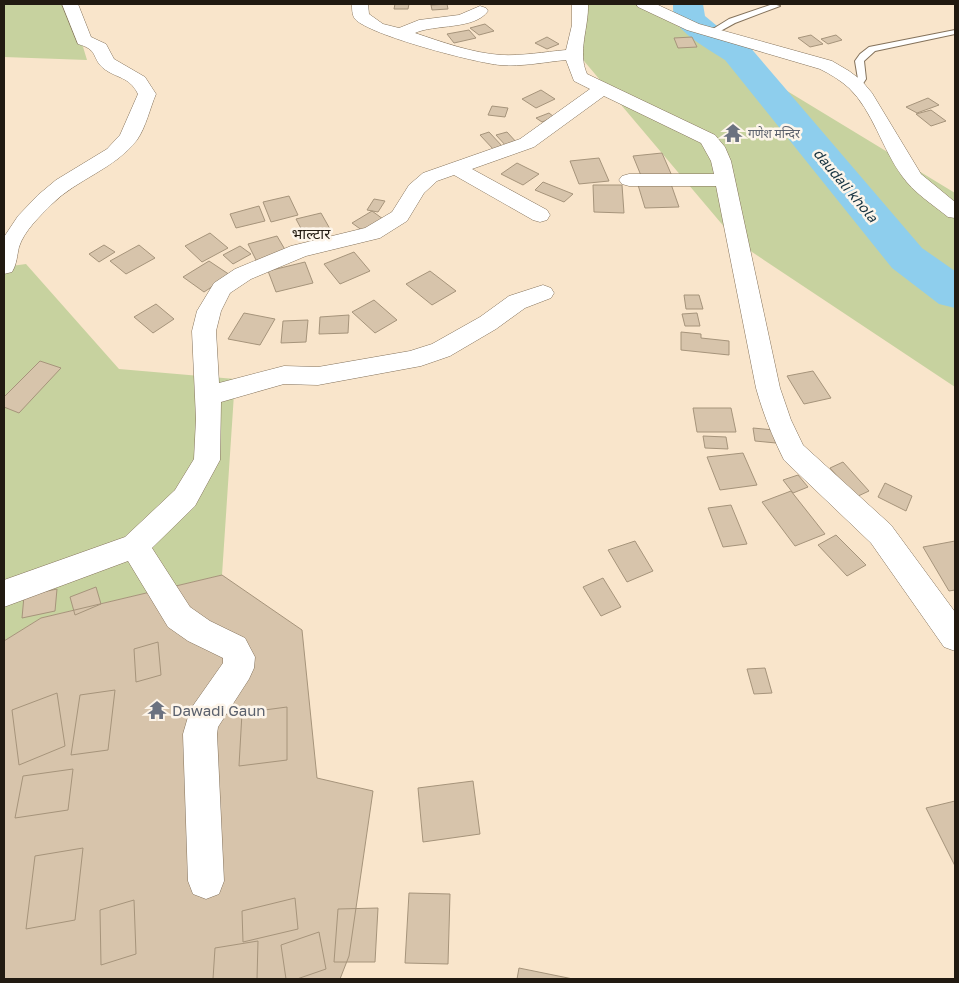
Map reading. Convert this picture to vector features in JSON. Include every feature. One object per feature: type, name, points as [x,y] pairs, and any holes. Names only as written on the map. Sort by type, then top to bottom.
[{"type":"street","points":[[4,267],[10,245],[25,221],[45,199],[63,184],[114,153],[129,137],[147,94],[142,83],[133,75],[111,65],[105,60],[103,51],[96,44],[84,40],[70,4]]},
{"type":"street","points":[[360,4],[361,16],[377,26],[444,48],[499,60],[573,54]]},
{"type":"street","points":[[580,4],[580,27],[573,48],[574,65],[580,77],[708,139],[715,147],[725,180],[768,388],[778,420],[793,452],[881,534],[955,637]]},
{"type":"street","points":[[644,4],[703,30],[826,65],[844,75],[857,86],[870,103],[895,152],[910,175],[955,212]]},
{"type":"street","points":[[400,34],[419,25],[463,19],[480,11]]},
{"type":"street","points":[[4,593],[135,546],[184,498],[207,460],[209,419],[204,331],[209,311],[222,288],[243,274],[299,251],[372,233],[400,216],[416,189],[430,177],[458,169],[527,143],[603,88]]},
{"type":"street","points":[[458,169],[540,215]]},
{"type":"street","points":[[629,180],[725,180]]},
{"type":"street","points":[[207,396],[284,375],[318,376],[412,360],[442,350],[488,323],[518,302],[543,293]]},
{"type":"street","points":[[135,546],[179,617],[199,631],[234,648],[239,657],[238,668],[202,722],[200,734],[206,881]]},
{"type":"lane","points":[[703,30],[776,6]]},
{"type":"lane","points":[[857,86],[862,79],[858,64],[860,57],[872,49],[955,32]]},
{"type":"green space","points":[[4,4],[70,4],[87,60],[4,57]]},
{"type":"green space","points":[[577,4],[644,4],[955,193],[955,387],[737,242],[573,48]]},
{"type":"green space","points":[[26,264],[119,369],[235,379],[222,575],[41,618],[4,641],[4,267]]},
{"type":"building","points":[[395,4],[409,4],[408,9],[394,9]]},
{"type":"building","points":[[447,4],[448,9],[432,10],[431,5]]},
{"type":"building","points":[[485,24],[494,31],[479,35],[470,28]]},
{"type":"building","points":[[469,30],[476,38],[454,43],[447,34]]},
{"type":"building","points":[[811,35],[823,44],[810,47],[798,38]]},
{"type":"building","points":[[836,35],[842,40],[828,44],[821,39]]},
{"type":"building","points":[[547,37],[559,44],[547,49],[535,43]]},
{"type":"building","points":[[692,37],[697,47],[678,48],[674,38]]},
{"type":"building","points":[[541,90],[555,99],[536,108],[522,99]]},
{"type":"building","points":[[928,98],[939,105],[917,113],[906,107]]},
{"type":"building","points":[[492,106],[508,108],[505,117],[488,115]]},
{"type":"building","points":[[931,110],[946,121],[931,126],[916,114]]},
{"type":"building","points":[[549,113],[554,117],[542,122],[536,118]]},
{"type":"building","points":[[489,132],[503,147],[494,150],[480,135]]},
{"type":"building","points":[[507,132],[518,144],[507,147],[496,135]]},
{"type":"building","points":[[662,153],[672,176],[642,178],[633,156]]},
{"type":"building","points":[[599,158],[609,181],[579,184],[570,161]]},
{"type":"building","points":[[517,163],[539,174],[523,185],[501,174]]},
{"type":"building","points":[[543,182],[573,194],[564,202],[535,190]]},
{"type":"building","points":[[671,184],[679,207],[645,208],[638,185]]},
{"type":"building","points":[[593,185],[622,185],[624,213],[594,212]]},
{"type":"building","points":[[289,196],[298,215],[271,222],[263,202]]},
{"type":"building","points":[[374,199],[385,201],[378,212],[367,210]]},
{"type":"building","points":[[259,206],[265,221],[236,228],[230,214]]},
{"type":"building","points":[[372,211],[383,219],[363,231],[352,223]]},
{"type":"building","points":[[321,213],[330,229],[305,236],[296,219]]},
{"type":"building","points":[[210,233],[228,248],[202,262],[185,246]]},
{"type":"building","points":[[277,236],[287,253],[257,262],[248,244]]},
{"type":"building","points":[[104,245],[115,252],[99,262],[89,254]]},
{"type":"building","points":[[139,245],[155,258],[126,274],[110,261]]},
{"type":"building","points":[[240,246],[251,254],[233,264],[223,255]]},
{"type":"building","points":[[354,252],[370,271],[340,284],[324,264]]},
{"type":"building","points":[[209,261],[230,275],[204,292],[183,277]]},
{"type":"building","points":[[305,262],[313,283],[276,292],[268,271]]},
{"type":"building","points":[[430,271],[456,291],[432,305],[406,284]]},
{"type":"building","points":[[684,295],[699,295],[703,309],[686,309]]},
{"type":"building","points":[[374,300],[397,320],[375,333],[352,312]]},
{"type":"building","points":[[156,304],[174,319],[153,333],[134,317]]},
{"type":"building","points":[[244,313],[275,319],[260,345],[228,339]]},
{"type":"building","points":[[697,313],[700,326],[685,326],[682,314]]},
{"type":"building","points":[[349,315],[348,333],[319,334],[320,317]]},
{"type":"building","points":[[308,320],[306,342],[281,343],[283,321]]},
{"type":"building","points":[[681,332],[701,334],[701,338],[729,341],[729,355],[681,350]]},
{"type":"building","points":[[40,361],[61,368],[19,413],[4,407],[4,397]]},
{"type":"building","points":[[813,371],[831,398],[804,404],[787,376]]},
{"type":"building","points":[[693,408],[731,408],[736,432],[697,432]]},
{"type":"building","points":[[753,428],[774,430],[776,443],[755,441]]},
{"type":"building","points":[[703,436],[726,437],[728,449],[705,448]]},
{"type":"building","points":[[743,453],[757,485],[720,490],[707,457]]},
{"type":"building","points":[[843,462],[869,491],[856,497],[830,468]]},
{"type":"building","points":[[798,475],[808,487],[793,493],[783,480]]},
{"type":"building","points":[[885,483],[912,496],[906,511],[878,497]]},
{"type":"building","points":[[791,491],[825,534],[795,546],[762,502]]},
{"type":"building","points":[[731,505],[747,544],[723,547],[708,508]]},
{"type":"building","points":[[836,535],[866,565],[847,576],[818,545]]},
{"type":"building","points":[[635,541],[653,571],[627,582],[608,550]]},
{"type":"building","points":[[955,541],[955,590],[949,591],[923,547]]},
{"type":"building","name":"Dawadi Gaun","points":[[222,575],[302,630],[317,778],[373,791],[349,956],[340,979],[4,979],[4,641],[41,618]]},
{"type":"building","points":[[603,578],[621,607],[601,616],[583,587]]},
{"type":"building","points":[[96,587],[101,604],[75,615],[70,597]]},
{"type":"building","points":[[57,589],[55,611],[22,618],[24,596]]},
{"type":"building","points":[[158,642],[161,675],[136,682],[134,649]]},
{"type":"building","points":[[765,668],[772,693],[754,694],[747,669]]},
{"type":"building","points":[[115,690],[108,750],[71,755],[80,695]]},
{"type":"building","points":[[57,693],[65,746],[19,765],[12,710]]},
{"type":"building","points":[[287,707],[287,760],[239,766],[242,713]]},
{"type":"building","points":[[73,769],[68,810],[15,818],[23,776]]},
{"type":"building","points":[[473,781],[480,834],[423,842],[418,788]]},
{"type":"building","points":[[955,801],[955,866],[926,808]]},
{"type":"building","points":[[83,848],[75,920],[26,929],[35,856]]},
{"type":"building","points":[[409,893],[450,894],[448,964],[405,963]]},
{"type":"building","points":[[295,898],[298,929],[243,942],[242,911]]},
{"type":"building","points":[[134,900],[136,954],[101,965],[100,910]]},
{"type":"building","points":[[378,908],[375,962],[334,962],[338,909]]},
{"type":"building","points":[[319,932],[326,969],[297,979],[286,979],[281,945]]},
{"type":"building","points":[[258,941],[257,979],[213,979],[215,948]]},
{"type":"building","points":[[519,968],[573,979],[517,979]]},
{"type":"waterway","name":"daudali khola","points":[[688,4],[690,19],[711,37],[737,53],[907,258],[955,293]]},
{"type":"place","name":"गणेश मन्दिर","points":[[733,133]]},
{"type":"place","name":"Dawadi Gaun","points":[[157,710]]},
{"type":"district","name":"भाल्टार","points":[[311,233]]}]
